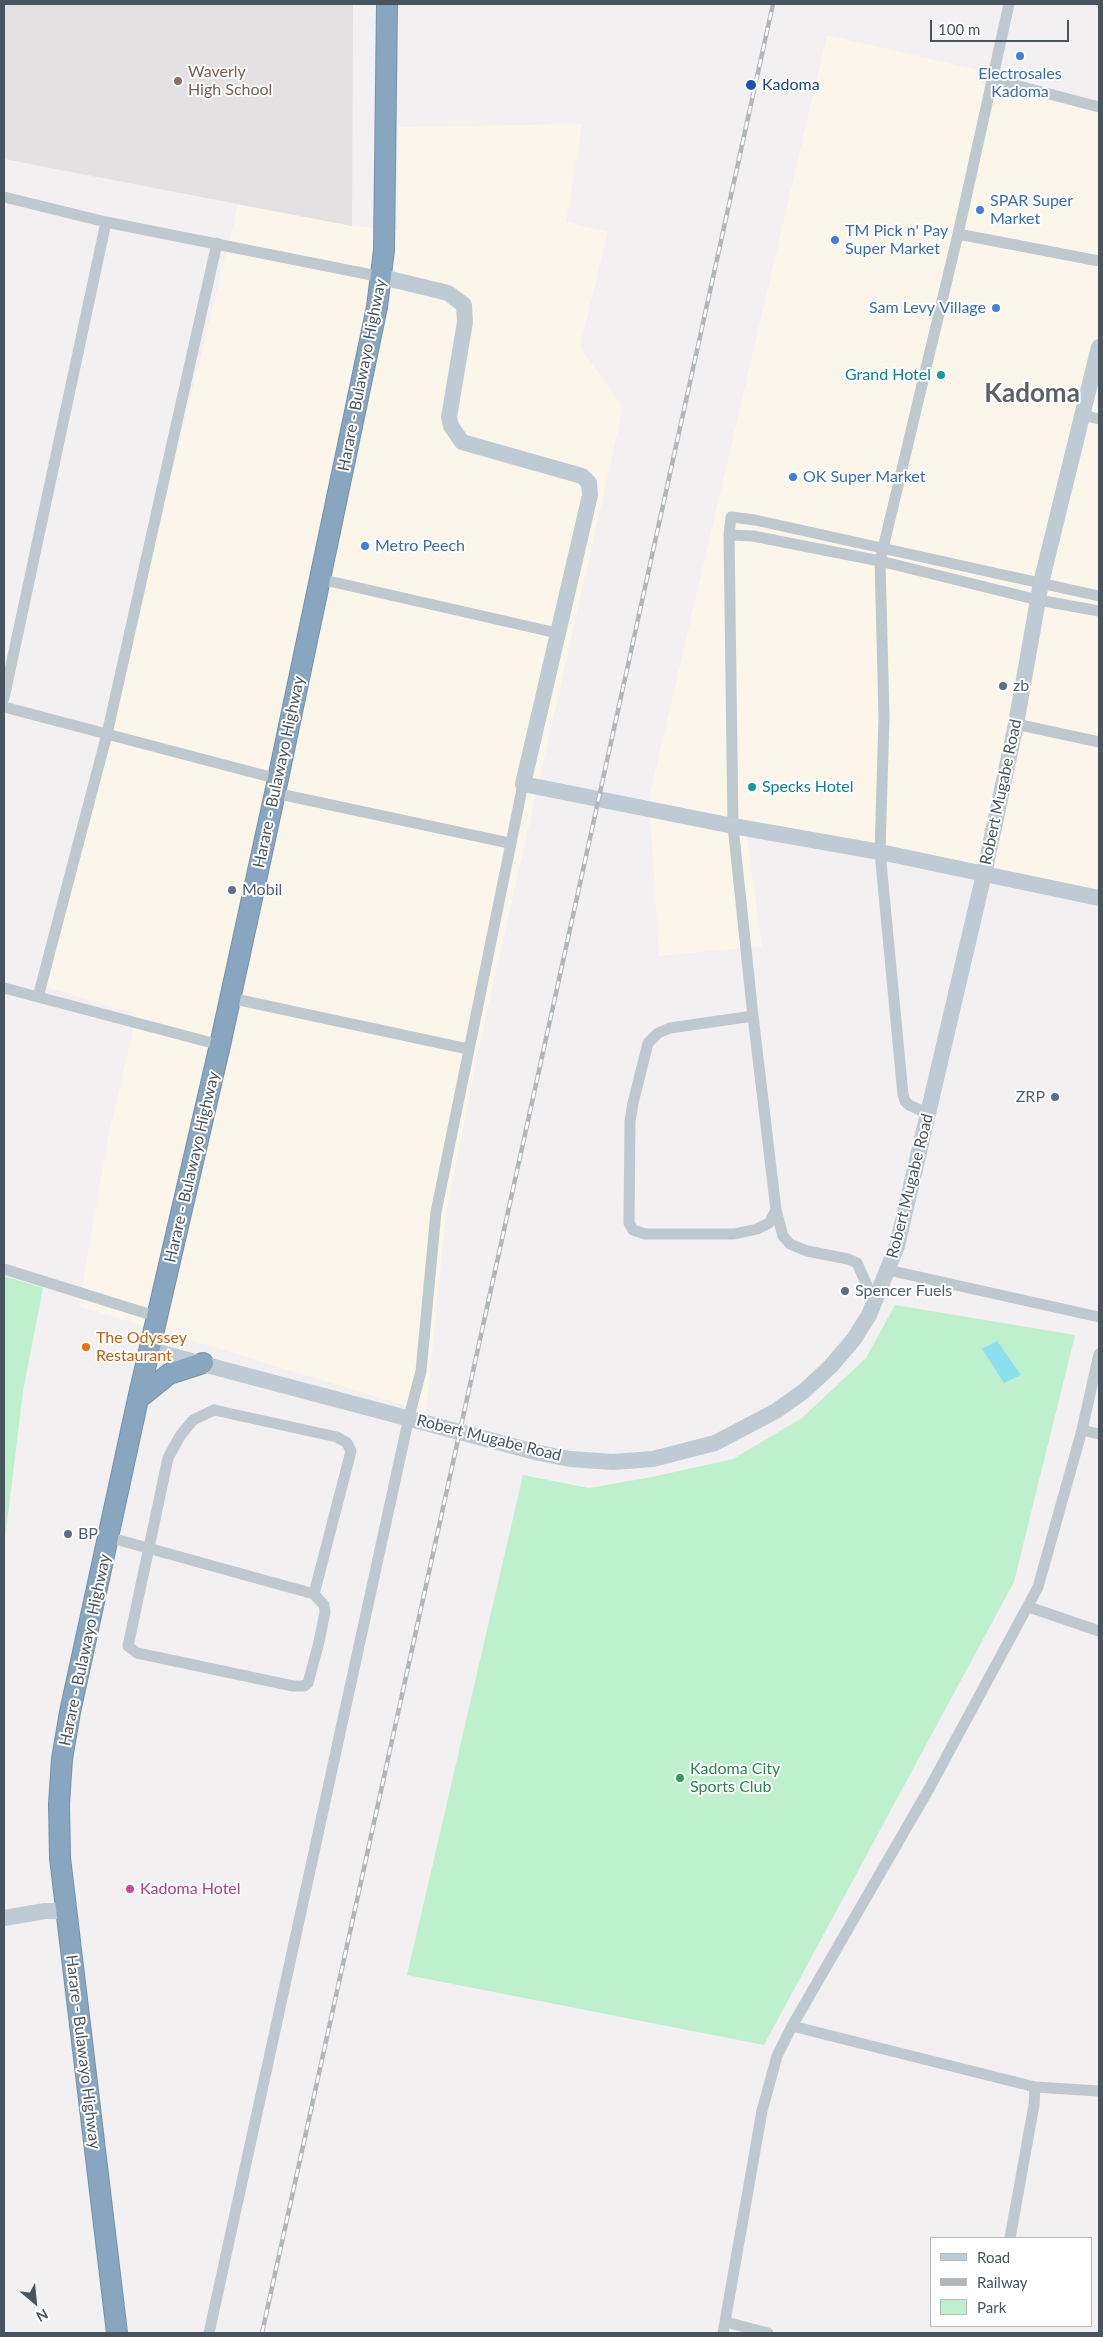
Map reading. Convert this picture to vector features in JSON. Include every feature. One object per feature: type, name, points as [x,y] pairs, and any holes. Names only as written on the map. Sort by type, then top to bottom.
[{"type":"highway","name":"Harare - Bulawayo Highway","points":[[117,2333],[60,1849],[59,1804],[62,1758],[138,1400],[220,1046],[320,579],[382,277],[388,4]]},
{"type":"highway","points":[[138,1400],[169,1374],[202,1363]]},
{"type":"street","points":[[928,1114],[909,1105],[903,1095],[880,852],[884,717],[880,561],[958,234],[1009,4]]},
{"type":"street","points":[[992,79],[1099,107]]},
{"type":"street","points":[[4,197],[106,222],[217,242],[448,293],[464,305],[465,322],[449,417],[450,426],[462,442],[582,476],[589,483],[590,495],[509,842],[436,1212],[421,1371],[409,1417],[209,2333]]},
{"type":"street","points":[[4,698],[106,222]]},
{"type":"street","points":[[958,234],[1099,261]]},
{"type":"street","points":[[38,997],[107,734],[217,242]]},
{"type":"street","name":"Robert Mugabe Road","points":[[150,1350],[409,1417],[539,1454],[570,1459],[613,1462],[653,1460],[715,1443],[776,1411],[804,1391],[831,1366],[854,1339],[869,1316],[897,1246],[984,874],[1016,724],[1041,583],[1099,347]]},
{"type":"street","points":[[1083,415],[1099,419]]},
{"type":"street","points":[[881,1286],[870,1292],[857,1263],[848,1259],[806,1251],[790,1244],[783,1236],[776,1210],[733,826],[728,535],[731,517],[755,520],[1099,596]]},
{"type":"street","points":[[728,535],[753,536],[880,561],[1038,600],[1099,611]]},
{"type":"street","points":[[320,579],[557,633]]},
{"type":"street","points":[[4,707],[107,734],[276,786],[509,842]]},
{"type":"street","points":[[1016,724],[1099,742]]},
{"type":"street","points":[[523,784],[733,826],[880,852],[1099,898]]},
{"type":"street","points":[[4,988],[220,1046]]},
{"type":"street","points":[[230,998],[468,1049]]},
{"type":"street","points":[[753,1016],[670,1028],[658,1033],[648,1043],[632,1103],[630,1120],[629,1222],[633,1230],[645,1234],[734,1234],[757,1229],[769,1223],[776,1210]]},
{"type":"street","points":[[4,1269],[158,1317]]},
{"type":"street","points":[[888,1270],[1099,1318]]},
{"type":"street","points":[[768,2333],[724,2328],[762,2111],[777,2056],[792,2026],[930,1787],[1029,1607],[1045,1565],[1082,1430],[1099,1354]]},
{"type":"street","points":[[108,1537],[148,1547],[314,1594],[324,1605],[324,1612],[319,1642],[308,1683],[304,1686],[293,1686],[137,1653],[128,1646],[148,1547],[168,1458],[180,1436],[193,1420],[214,1410],[337,1436],[347,1443],[351,1451],[314,1594]]},
{"type":"street","points":[[1082,1430],[1099,1434]]},
{"type":"street","points":[[1029,1607],[1099,1631]]},
{"type":"street","points":[[4,1918],[45,1911],[66,1911]]},
{"type":"street","points":[[792,2026],[1035,2087],[1099,2091]]},
{"type":"street","points":[[1010,2237],[1034,2105],[1035,2087]]},
{"type":"shaded area","name":"Waverly High School","points":[[4,4],[353,4],[352,226],[4,159]]},
{"type":"shaded area","points":[[827,35],[982,71],[981,83],[1099,111],[1099,891],[745,824],[762,946],[659,956],[649,798]]},
{"type":"shaded area","points":[[582,124],[566,222],[608,232],[580,347],[623,408],[479,1047],[446,1213],[426,1412],[79,1306],[108,1137],[137,1014],[45,987],[238,205],[352,226],[398,230],[398,127]]},
{"type":"green space","points":[[4,1276],[43,1288],[23,1391],[4,1548]]},
{"type":"green space","name":"Kadoma City Sports Club","points":[[895,1305],[1075,1335],[1014,1582],[764,2045],[407,1975],[523,1475],[589,1488],[652,1477],[733,1459],[802,1418],[866,1358]]},
{"type":"water","points":[[997,1341],[1021,1375],[1004,1383],[982,1349]]},
{"type":"railway","points":[[262,2333],[773,4]]},
{"type":"place","name":"Electrosales Kadoma","points":[[1020,56]]},
{"type":"place","name":"Waverly High School","points":[[178,81]]},
{"type":"place","name":"Kadoma","points":[[751,85]]},
{"type":"place","name":"SPAR Super Market","points":[[980,210]]},
{"type":"place","name":"TM Pick n' Pay Super Market","points":[[835,240]]},
{"type":"place","name":"Sam Levy Village","points":[[996,308]]},
{"type":"place","name":"Grand Hotel","points":[[941,375]]},
{"type":"place","name":"OK Super Market","points":[[793,477]]},
{"type":"place","name":"Metro Peech","points":[[365,546]]},
{"type":"place","name":"zb","points":[[1003,686]]},
{"type":"place","name":"Specks Hotel","points":[[752,787]]},
{"type":"place","name":"Mobil","points":[[232,890]]},
{"type":"place","name":"ZRP","points":[[1055,1097]]},
{"type":"place","name":"Spencer Fuels","points":[[845,1291]]},
{"type":"place","name":"The Odyssey Restaurant","points":[[86,1347]]},
{"type":"place","name":"BP","points":[[68,1534]]},
{"type":"place","name":"Kadoma City Sports Club","points":[[680,1778]]},
{"type":"place","name":"Kadoma Hotel","points":[[130,1889]]},
{"type":"district","name":"Kadoma","points":[[1032,394]]}]
